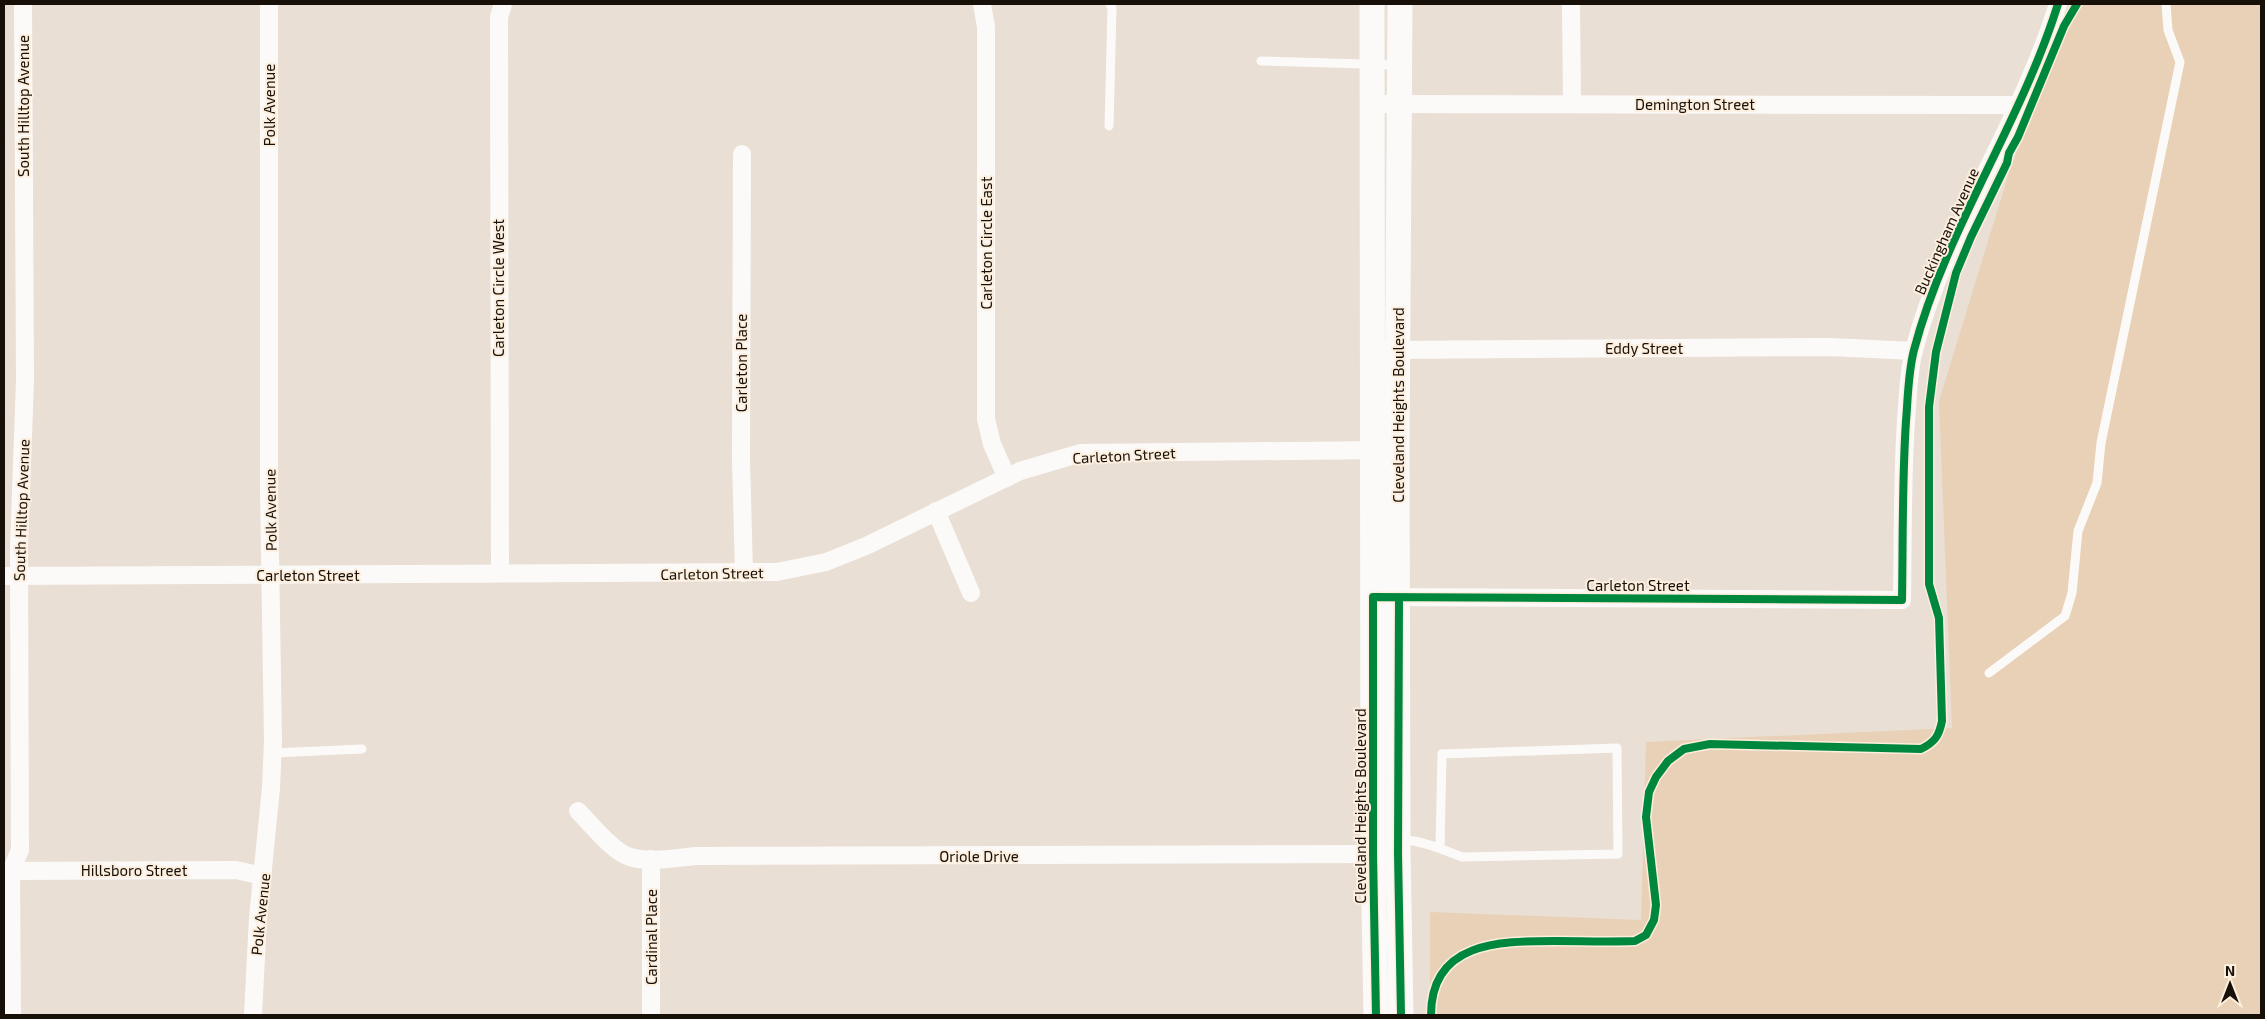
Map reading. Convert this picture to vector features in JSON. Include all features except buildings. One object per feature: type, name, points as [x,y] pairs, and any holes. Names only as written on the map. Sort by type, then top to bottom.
[{"type":"street","name":"South Hilltop Avenue","points":[[12,1015],[7,871],[20,850],[11,576],[25,380],[22,4]]},
{"type":"street","name":"Polk Avenue","points":[[253,1015],[258,918],[273,753],[268,4]]},
{"type":"street","name":"Carleton Circle West","points":[[500,573],[498,130],[499,17],[503,4]]},
{"type":"street","name":"Carleton Circle East","points":[[986,4],[986,418],[992,444],[1007,478]]},
{"type":"street","name":"Cleveland Heights Boulevard","points":[[1372,4],[1373,854],[1376,1015]]},
{"type":"street","name":"Cleveland Heights Boulevard","points":[[1400,4],[1401,104],[1397,450],[1399,598],[1398,846],[1401,1015]]},
{"type":"street","points":[[1571,4],[1572,103]]},
{"type":"street","name":"Buckingham Avenue","points":[[1902,600],[1903,469],[1909,380],[1914,351],[1931,298],[1949,254],[2048,36],[2058,4]]},
{"type":"street","name":"Demington Street","points":[[1372,104],[2017,105]]},
{"type":"street","name":"Carleton Place","points":[[742,154],[741,459],[744,573]]},
{"type":"street","name":"Eddy Street","points":[[1373,350],[1830,347],[1914,351]]},
{"type":"street","name":"Carleton Street","points":[[11,576],[777,572],[826,562],[866,546],[1020,471],[1081,454],[1397,450]]},
{"type":"street","points":[[936,511],[971,593]]},
{"type":"street","name":"Carleton Street","points":[[1373,597],[1902,600]]},
{"type":"street","name":"Oriole Drive","points":[[578,811],[609,843],[629,857],[651,859],[696,856],[1373,854],[1398,846]]},
{"type":"street","name":"Cardinal Place","points":[[651,859],[651,1015]]},
{"type":"street","name":"Hillsboro Street","points":[[7,871],[236,870],[263,876]]},
{"type":"lane","points":[[1109,126],[1112,8],[1110,4]]},
{"type":"lane","points":[[1989,673],[2065,616],[2072,593],[2078,531],[2097,483],[2101,443],[2180,62],[2168,30],[2166,4]]},
{"type":"lane","points":[[1261,61],[1400,65]]},
{"type":"lane","points":[[1398,846],[1419,840],[1462,857],[1618,854],[1617,748],[1442,754],[1440,848]]},
{"type":"lane","points":[[273,753],[362,749]]},
{"type":"shaded area","points":[[2071,4],[2261,4],[2261,1015],[1430,1015],[1430,912],[1641,920],[1646,742],[1952,728],[1939,401],[2008,176]]},
{"type":"cycle path","points":[[1376,1015],[1373,854],[1373,597],[1902,600],[1905,443],[1909,377],[1914,350],[1928,305],[1945,262],[2043,48],[2058,4]]},
{"type":"cycle path","points":[[1431,1015],[1434,991],[1442,973],[1455,960],[1472,951],[1491,945],[1512,942],[1635,941],[1646,935],[1654,920],[1656,905],[1646,817],[1649,792],[1656,777],[1668,761],[1684,749],[1710,744],[1921,749],[1936,738],[1942,721],[1939,618],[1929,584],[1929,407],[1936,352],[1956,273],[1971,237],[2007,163],[2009,153],[2018,137],[2064,26],[2077,4]]},
{"type":"cycle path","points":[[1399,598],[1398,854],[1401,1015]]}]
